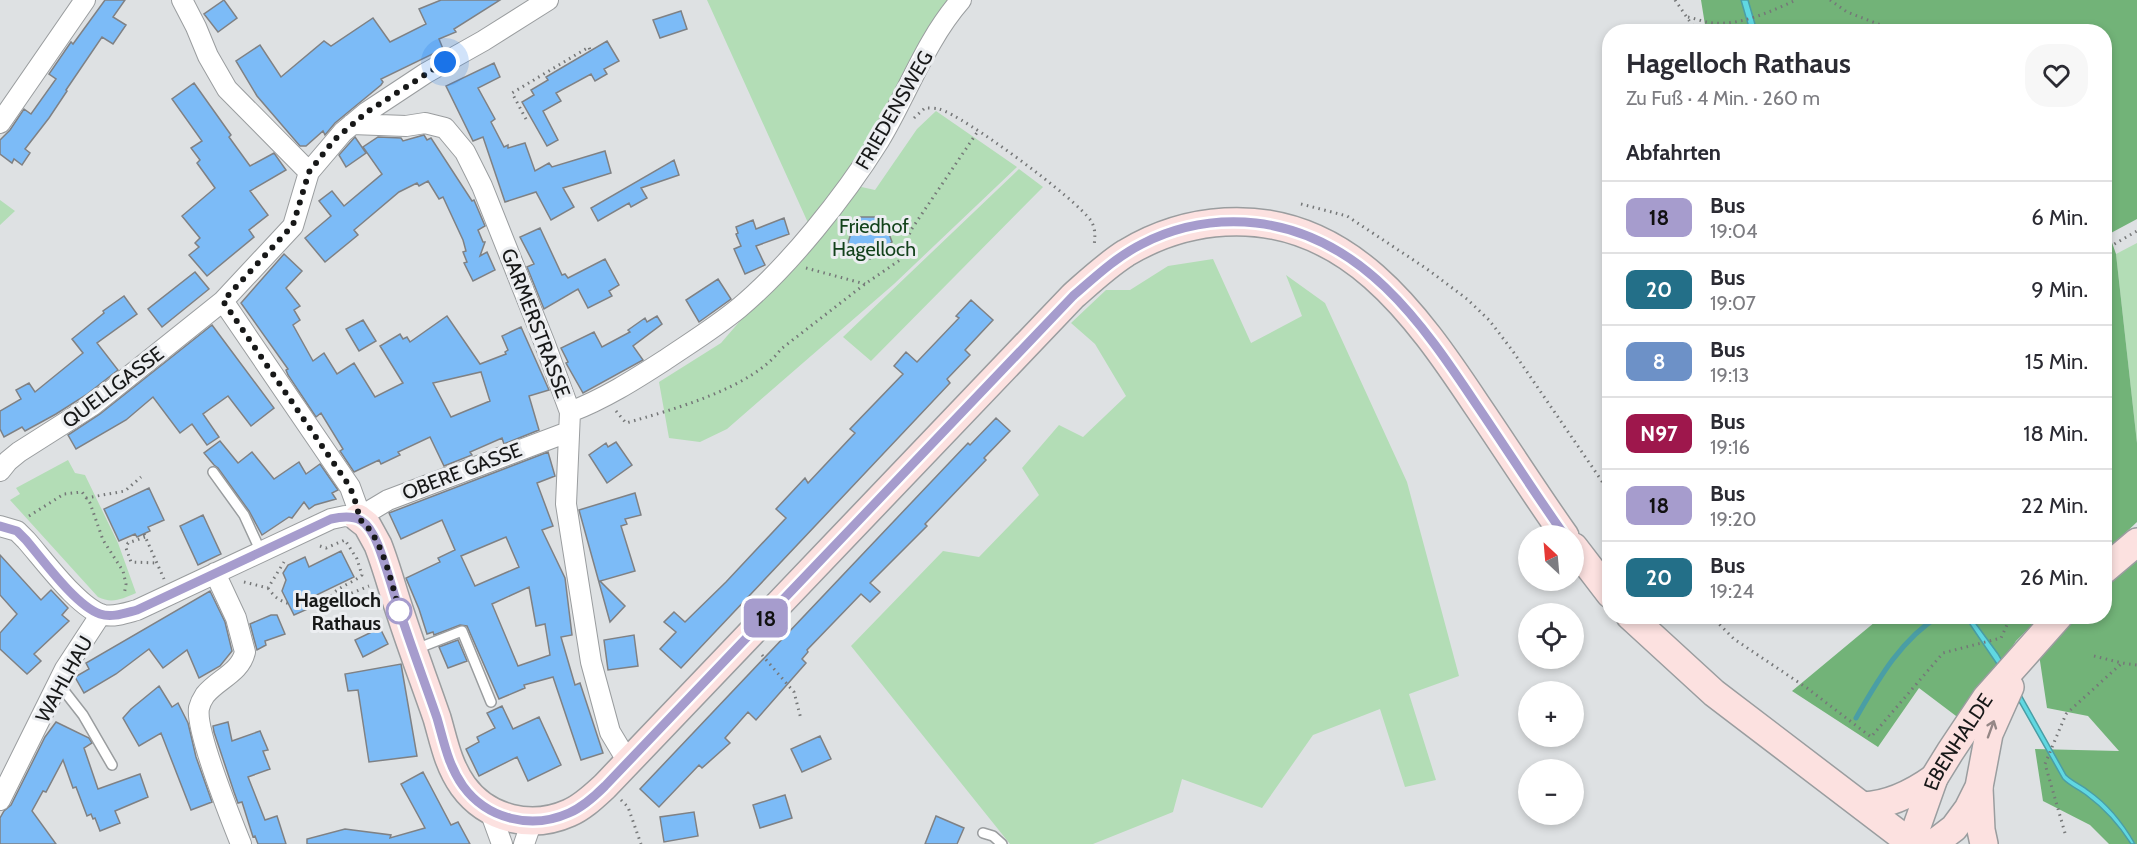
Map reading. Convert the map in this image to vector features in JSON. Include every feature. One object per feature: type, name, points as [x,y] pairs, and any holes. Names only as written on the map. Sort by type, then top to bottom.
[{"type":"street","points":[[0,123],[85,0]]},
{"type":"street","points":[[182,0],[226,89],[309,172],[334,140],[352,124],[426,73],[548,0]]},
{"type":"street","name":"FRIEDENSWEG","points":[[569,422],[711,330],[741,306],[786,261],[852,182],[892,118],[924,55],[961,0]]},
{"type":"street","name":"GARMERSTRASSE","points":[[352,124],[406,126],[425,123],[445,128],[473,166],[486,193],[545,344],[569,422],[566,504],[593,676],[610,732],[630,761]]},
{"type":"street","name":"QUELLGASSE","points":[[0,471],[19,452],[93,405],[223,301],[293,225],[309,172]]},
{"type":"street","points":[[5,527],[17,531],[83,603],[110,615],[137,610],[331,519],[345,516],[358,518],[375,536],[453,770],[472,797],[490,811],[504,817],[528,833],[584,805],[605,786],[1073,296],[1109,265],[1142,244],[1163,235],[1199,225],[1231,222],[1261,224],[1295,231],[1332,246],[1364,267],[1381,282],[1421,326],[1558,525]]},
{"type":"street","points":[[223,301],[350,487],[358,509],[358,518]]},
{"type":"street","name":"OBERE GASSE","points":[[358,518],[388,500],[569,422]]},
{"type":"street","points":[[2112,563],[2137,542]]},
{"type":"street","points":[[1584,560],[1602,584]]},
{"type":"street","points":[[222,570],[245,652],[237,668],[204,696],[199,709],[201,726],[210,757],[241,844]]},
{"type":"street","name":"WAHLHAU","points":[[0,800],[58,683],[110,615]]},
{"type":"street","points":[[1638,624],[1722,699],[1863,806],[1919,844]]},
{"type":"street","name":"EBENHALDE","points":[[1919,844],[1934,778],[1986,698],[2052,624]]},
{"type":"street","name":"EBENHALDE","points":[[1919,844],[1954,828],[1961,820],[1979,787],[1989,734],[1996,715],[2027,654]]},
{"type":"street","points":[[1863,806],[1891,800],[1921,787],[1934,778]]},
{"type":"street","points":[[1979,787],[1984,844]]},
{"type":"street","points":[[490,811],[502,844]]},
{"type":"lane","points":[[213,472],[244,515],[261,552]]},
{"type":"lane","points":[[413,650],[462,631],[491,702]]},
{"type":"lane","points":[[58,683],[83,715],[112,765]]},
{"type":"lane","points":[[983,833],[993,836],[1002,844]]},
{"type":"path","points":[[1675,0],[1692,24]]},
{"type":"path","points":[[1688,18],[1714,24],[1732,23],[1796,0]]},
{"type":"path","points":[[1830,0],[1847,12],[1878,24]]},
{"type":"path","points":[[526,119],[512,93],[589,47],[590,50]]},
{"type":"path","points":[[892,118],[912,120],[925,108],[939,109],[978,131],[1018,159],[1083,211],[1095,231],[1092,263],[1097,275]]},
{"type":"path","points":[[604,398],[626,423],[676,409],[708,396],[747,377],[773,360],[781,349],[900,260],[911,230],[978,131]]},
{"type":"path","points":[[1301,204],[1347,216],[1434,274],[1489,320],[1602,481]]},
{"type":"path","points":[[2112,245],[2137,231]]},
{"type":"path","points":[[786,261],[865,284]]},
{"type":"path","points":[[86,498],[125,491],[141,477]]},
{"type":"path","points":[[5,527],[64,494],[82,492],[103,540],[125,576],[124,596],[110,615]]},
{"type":"path","points":[[157,563],[131,562],[126,548],[128,543],[144,535],[157,563],[171,594]]},
{"type":"path","points":[[312,549],[321,545],[326,548],[345,540],[357,559],[362,575],[353,583],[334,591],[332,595],[335,600],[370,586]]},
{"type":"path","points":[[268,588],[285,560]]},
{"type":"path","points":[[222,570],[236,579],[268,588],[273,596],[291,604]]},
{"type":"path","points":[[1719,624],[1734,639],[1807,688],[1871,737],[1943,653],[2001,638],[2007,624]]},
{"type":"path","points":[[747,638],[794,692],[801,718]]},
{"type":"path","points":[[2094,656],[2137,665]]},
{"type":"path","points":[[2065,833],[2045,764],[2066,714],[2122,663]]},
{"type":"path","points":[[605,786],[628,807],[641,844]]},
{"type":"green space","points":[[707,0],[953,0],[889,117],[809,225]]},
{"type":"green space","points":[[1701,0],[2137,0],[2137,219],[2112,232],[2112,24],[1705,24]]},
{"type":"green space","name":"Friedhof Hagelloch","points":[[936,111],[1017,167],[894,284],[727,429],[700,442],[669,438],[659,382],[721,343],[857,186],[875,190],[917,129]]},
{"type":"green space","points":[[1019,169],[1043,187],[871,361],[843,337]]},
{"type":"green space","points":[[0,200],[15,211],[0,225]]},
{"type":"green space","points":[[2112,243],[2116,254],[2137,443],[2137,522],[2112,545]]},
{"type":"green space","points":[[2137,243],[2137,443],[2116,254]]},
{"type":"green space","points":[[1213,259],[1251,343],[1302,316],[1286,275],[1325,303],[1407,482],[1459,676],[1409,694],[1436,780],[1405,787],[1380,709],[1313,735],[1262,808],[1182,779],[1173,812],[1093,844],[1010,844],[851,646],[943,551],[979,557],[1039,495],[1022,468],[1059,425],[1083,437],[1126,396],[1095,344],[1071,323],[1106,290],[1130,290],[1168,266]]},
{"type":"green space","points":[[68,460],[75,473],[85,475],[118,543],[136,593],[122,599],[112,600],[98,597],[10,500],[20,494],[16,488]]},
{"type":"green space","points":[[2137,542],[2137,844],[2109,844],[2090,825],[2043,801],[2035,749],[2119,751],[2088,716],[2047,708],[2037,641],[2053,624],[2112,624],[2112,564]]},
{"type":"green space","points":[[1873,624],[2033,624],[2016,641],[1964,722],[1919,688],[1878,747],[1792,691]]},
{"type":"water","points":[[1741,0],[1748,0],[1755,24],[1748,24]]},
{"type":"water","points":[[1970,624],[1976,624],[1998,654],[2066,775],[2109,808],[2135,844],[2131,844],[2099,806],[2063,779],[2001,670]]},
{"type":"building","points":[[105,0],[125,0],[113,17],[126,25],[113,44],[102,37],[49,118],[25,149],[30,153],[22,165],[14,159],[12,163],[0,154],[0,140],[24,109],[31,114],[56,79],[49,74]]},
{"type":"building","points":[[224,0],[237,18],[218,32],[204,14]]},
{"type":"building","points":[[441,0],[500,0],[454,29],[456,32],[439,39],[443,49],[381,79],[383,82],[381,85],[335,123],[325,135],[323,131],[306,146],[300,146],[257,96],[236,61],[260,45],[281,77],[324,41],[331,46],[373,18],[390,42],[426,24],[419,9]]},
{"type":"building","points":[[681,11],[687,29],[660,38],[653,20]]},
{"type":"building","points":[[607,41],[619,61],[604,69],[607,74],[595,81],[591,74],[556,93],[561,101],[543,111],[558,140],[547,146],[522,102],[534,95],[531,90],[548,80],[546,77]]},
{"type":"building","points":[[494,63],[500,77],[478,88],[495,119],[491,122],[504,147],[525,143],[535,171],[549,163],[552,167],[605,151],[611,173],[563,188],[574,207],[551,220],[536,192],[505,202],[483,137],[473,141],[446,86]]},
{"type":"building","points":[[194,83],[250,166],[274,153],[286,170],[250,191],[268,215],[249,230],[254,237],[207,276],[189,255],[199,247],[195,243],[200,238],[182,216],[215,188],[197,163],[200,160],[191,148],[202,141],[172,99]]},
{"type":"building","points":[[424,135],[427,140],[431,138],[472,201],[474,200],[485,226],[478,230],[485,242],[480,256],[487,252],[495,270],[473,281],[464,263],[467,262],[463,252],[466,251],[463,240],[443,197],[439,199],[428,181],[419,186],[417,183],[399,192],[354,230],[358,235],[325,262],[305,238],[331,216],[319,201],[332,191],[344,206],[382,174],[363,147],[378,137],[401,138],[403,141]]},
{"type":"building","points":[[355,137],[366,153],[346,167],[339,155]]},
{"type":"building","points":[[674,160],[679,175],[641,188],[647,198],[631,207],[629,203],[598,221],[591,208]]},
{"type":"building","points":[[856,217],[883,217],[892,242],[870,259],[848,243]]},
{"type":"building","points":[[784,218],[789,234],[756,246],[765,265],[745,274],[734,249],[741,246],[736,227],[753,220],[756,229]]},
{"type":"building","points":[[540,228],[562,275],[565,274],[568,278],[605,259],[619,285],[609,291],[612,296],[588,308],[578,289],[544,309],[527,267],[534,264],[520,237]]},
{"type":"building","points":[[284,254],[302,271],[286,288],[300,306],[294,310],[300,320],[293,325],[313,361],[324,353],[337,374],[354,363],[375,397],[403,383],[380,346],[400,334],[403,339],[407,337],[410,342],[447,316],[480,364],[506,354],[508,350],[502,336],[521,327],[549,390],[529,396],[539,430],[504,444],[502,438],[470,452],[472,455],[444,466],[430,437],[398,452],[400,455],[381,464],[379,460],[354,472],[340,451],[343,449],[321,413],[316,417],[288,375],[286,370],[288,369],[241,303]],"holes":[[[481,372],[490,401],[451,417],[433,383]]]},
{"type":"building","points":[[195,272],[209,289],[162,327],[148,309]]},
{"type":"building","points":[[718,279],[731,299],[699,322],[686,300]]},
{"type":"building","points":[[124,296],[137,314],[97,343],[118,370],[86,395],[56,414],[25,431],[22,427],[4,437],[0,429],[0,411],[21,399],[16,390],[29,383],[35,392],[83,353],[72,339],[104,313],[103,311]]},
{"type":"building","points":[[971,300],[993,320],[965,350],[970,355],[947,379],[950,383],[681,668],[660,649],[676,632],[664,622],[674,612],[685,622],[726,582],[786,518],[776,509],[805,478],[808,483],[855,433],[850,429],[903,374],[894,366],[906,352],[917,362],[959,318],[956,316]]},
{"type":"building","points":[[657,316],[662,324],[633,346],[643,360],[583,393],[566,363],[568,362],[561,348],[594,332],[602,347],[630,332],[628,330],[645,318],[647,322]]},
{"type":"building","points":[[363,320],[376,341],[359,351],[346,329]]},
{"type":"building","points":[[212,325],[274,408],[251,426],[228,396],[203,414],[219,437],[207,445],[192,424],[180,433],[153,397],[126,420],[76,449],[68,435],[100,414]]},
{"type":"building","points":[[996,418],[1010,431],[984,458],[986,460],[925,524],[927,526],[870,583],[880,592],[870,602],[861,594],[807,650],[808,652],[802,659],[806,663],[756,720],[748,712],[725,738],[730,743],[702,768],[699,765],[659,807],[640,789],[968,443],[970,445]]},
{"type":"building","points":[[220,441],[238,463],[252,452],[274,479],[299,462],[306,474],[320,464],[338,490],[332,493],[336,499],[309,509],[304,502],[292,518],[289,517],[262,535],[249,511],[218,468],[204,453]]},
{"type":"building","points":[[616,442],[632,465],[607,483],[589,455],[606,443],[608,447]]},
{"type":"building","points":[[548,452],[555,476],[537,483],[553,526],[542,530],[565,578],[572,635],[561,637],[575,685],[580,683],[603,753],[581,760],[553,677],[524,685],[525,688],[499,699],[467,626],[460,625],[434,635],[433,632],[427,634],[406,578],[440,562],[438,558],[455,550],[442,520],[401,539],[389,513]],"holes":[[[506,537],[519,567],[475,586],[461,556]],[[529,587],[536,626],[545,624],[550,655],[518,666],[492,604]]]},
{"type":"building","points":[[149,488],[164,520],[148,527],[150,531],[119,541],[104,509]]},
{"type":"building","points":[[635,493],[641,515],[625,519],[627,524],[621,526],[635,571],[600,581],[625,606],[610,622],[579,510]]},
{"type":"building","points":[[203,515],[221,554],[198,565],[180,526]]},
{"type":"building","points":[[341,551],[354,577],[306,600],[310,608],[294,615],[282,591],[286,580],[283,573],[288,565],[305,557],[309,567]]},
{"type":"building","points":[[0,555],[41,600],[51,590],[68,608],[62,615],[69,621],[34,654],[41,661],[27,674],[0,649],[0,633],[17,614],[0,595]]},
{"type":"building","points":[[210,591],[225,622],[232,651],[220,666],[199,678],[187,650],[163,668],[149,649],[116,674],[84,693],[75,677],[89,669],[86,663]]},
{"type":"building","points":[[271,615],[277,615],[285,634],[265,641],[266,645],[257,650],[250,624]]},
{"type":"building","points":[[380,628],[388,644],[363,657],[355,640]]},
{"type":"building","points":[[634,635],[638,666],[608,670],[604,640]]},
{"type":"building","points":[[458,640],[467,661],[448,668],[439,647]]},
{"type":"building","points":[[401,664],[417,756],[369,762],[358,690],[348,691],[345,674]]},
{"type":"building","points":[[159,686],[172,707],[178,703],[188,723],[196,757],[212,802],[191,810],[161,733],[139,746],[123,718]]},
{"type":"building","points":[[502,706],[513,729],[539,717],[561,765],[528,781],[517,757],[479,776],[466,749],[479,742],[477,737],[495,728],[487,713]]},
{"type":"building","points":[[56,722],[89,738],[92,743],[84,748],[98,789],[140,774],[148,797],[115,811],[120,823],[100,831],[95,818],[93,819],[91,814],[87,816],[76,787],[73,788],[63,760],[46,792],[43,791],[32,811],[56,844],[0,844],[0,818],[11,805],[45,737]]},
{"type":"building","points":[[228,722],[232,741],[260,731],[268,750],[263,751],[270,769],[248,777],[265,820],[277,816],[286,844],[258,844],[255,836],[253,837],[242,802],[238,803],[214,732],[213,726]]},
{"type":"building","points":[[820,736],[831,759],[802,772],[791,749]]},
{"type":"building","points":[[423,772],[451,825],[458,822],[470,844],[307,844],[307,839],[345,829],[391,835],[390,838],[425,828],[401,784]]},
{"type":"building","points":[[785,795],[792,818],[760,828],[753,805]]},
{"type":"building","points":[[694,812],[698,836],[664,842],[660,817]]},
{"type":"building","points":[[936,816],[964,828],[957,844],[925,844]]},
{"type":"waterway","points":[[1856,718],[1891,661],[1927,624]]},
{"type":"bus line","name":"18","points":[[0,526],[17,531],[91,610],[110,616],[137,610],[331,519],[345,516],[358,518],[375,536],[448,758],[462,786],[479,803],[504,817],[532,821],[552,819],[584,805],[605,786],[1073,296],[1109,265],[1153,239],[1199,225],[1244,222],[1295,231],[1332,246],[1364,267],[1394,294],[1441,352],[1557,525]]},
{"type":"place","name":"Hagelloch Rathaus","points":[[399,611]]},
{"type":"route","points":[[399,611],[401,615],[375,536],[358,518],[356,500],[350,487],[223,301],[293,225],[309,172],[334,140],[367,112],[445,62]]}]
